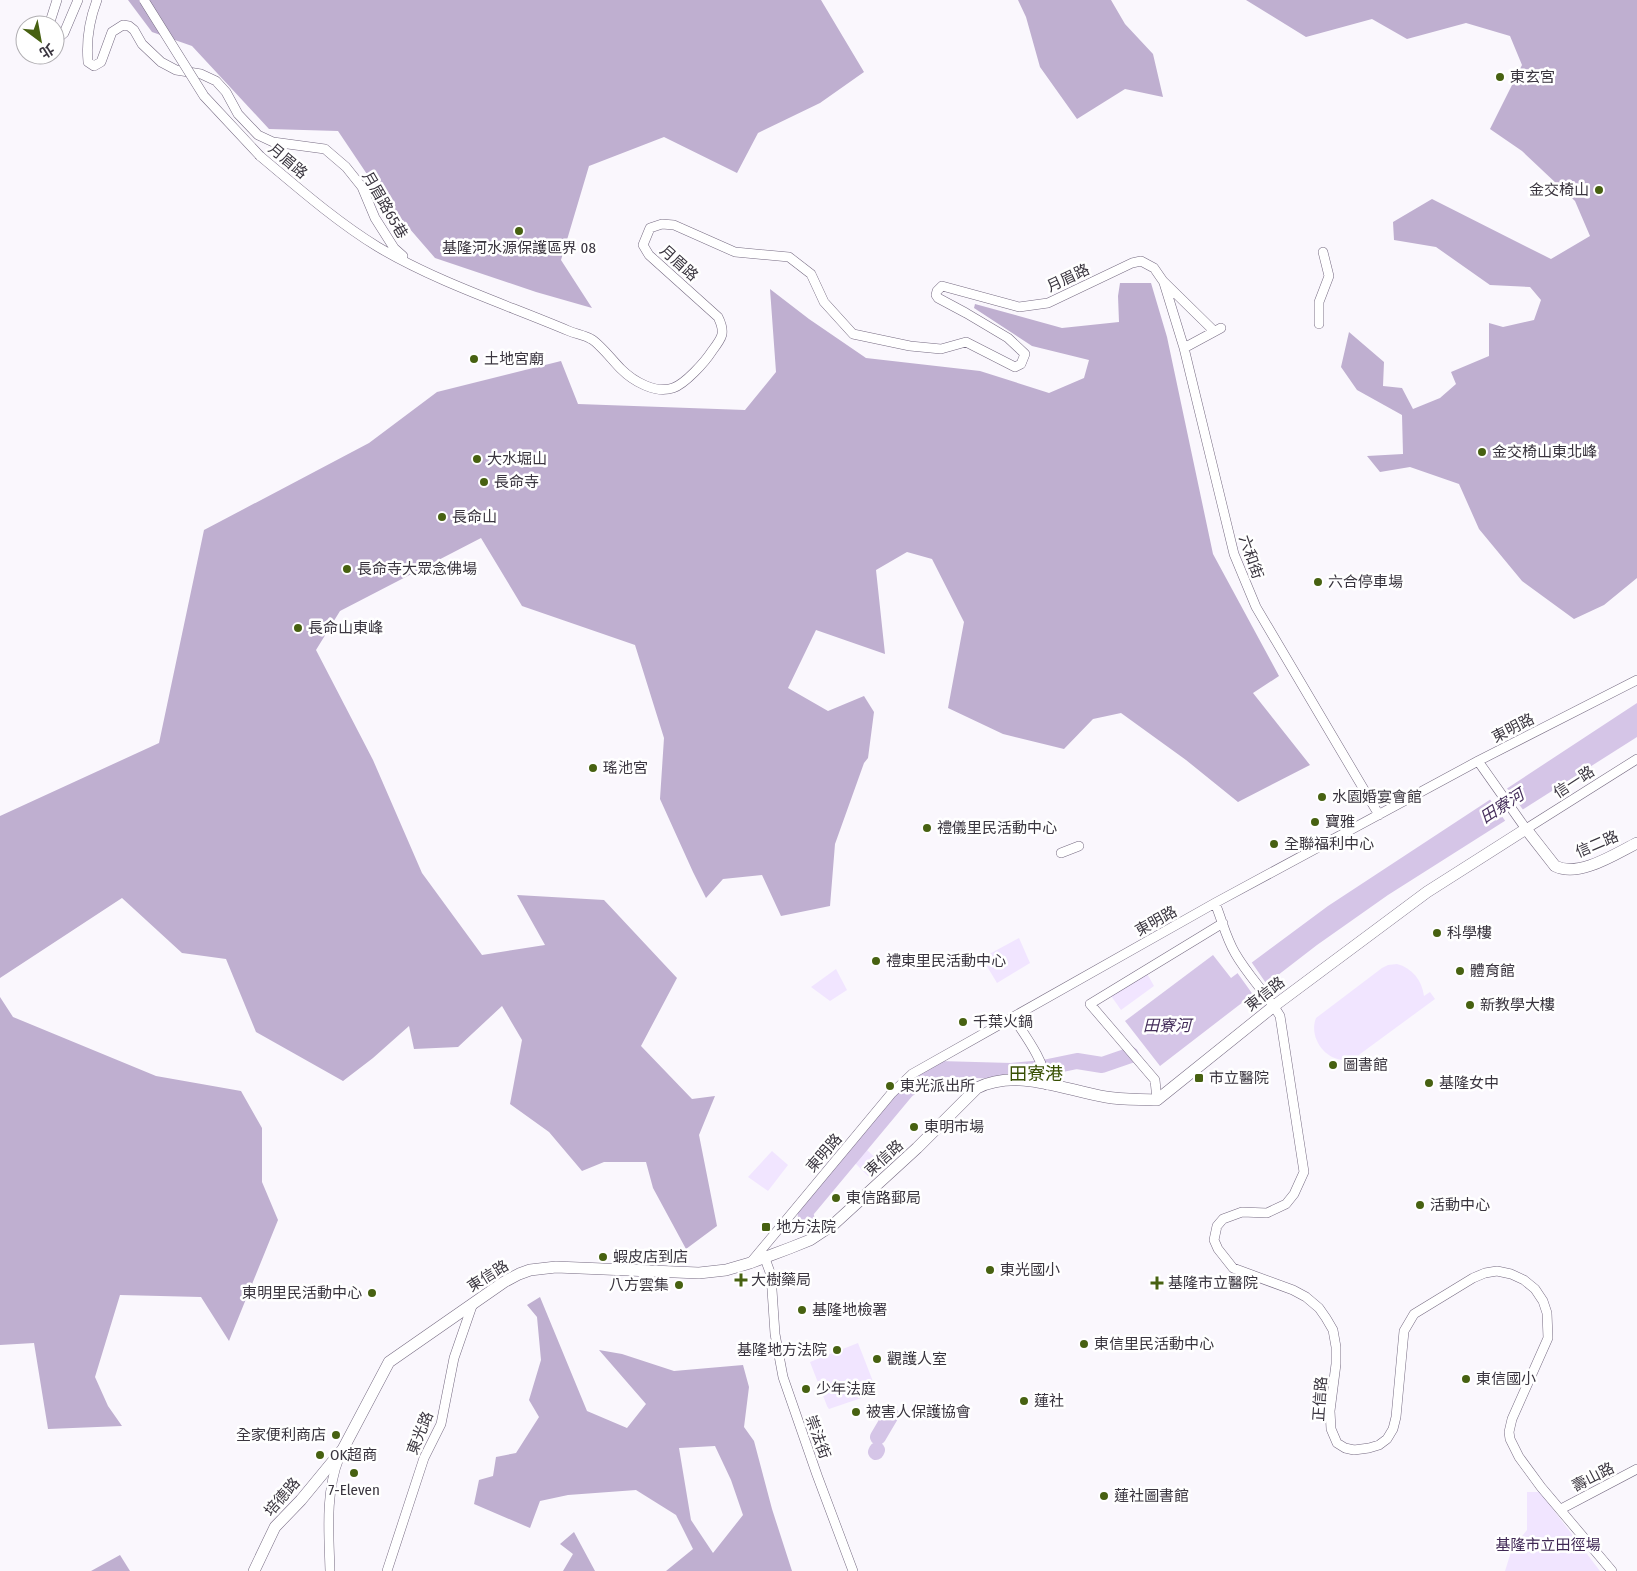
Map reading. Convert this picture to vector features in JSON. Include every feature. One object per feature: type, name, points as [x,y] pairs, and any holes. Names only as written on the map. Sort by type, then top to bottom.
[{"type":"main road","name":"信二路","points":[[1526,829],[1555,866],[1562,870],[1592,865],[1637,843]]},
{"type":"main road","name":"東信路","points":[[343,1449],[390,1362],[473,1303],[519,1274],[530,1270],[556,1268],[699,1273],[726,1270],[750,1263],[764,1254],[810,1240],[834,1224],[917,1148],[977,1088],[986,1084],[1005,1080],[1026,1081],[1046,1079],[1108,1098],[1157,1100],[1274,1006],[1427,892],[1526,829]]},
{"type":"main road","name":"培德路","points":[[254,1571],[276,1527],[343,1449]]},
{"type":"street","points":[[53,15],[57,0]]},
{"type":"street","points":[[65,31],[78,0]]},
{"type":"street","name":"月眉路65巷","points":[[97,0],[87,42],[88,62],[94,66],[101,62],[112,32],[122,25],[129,26],[134,30],[142,44],[160,62],[176,70],[201,74],[216,81],[226,92],[238,114],[258,135],[273,142],[325,149],[346,167],[362,187],[375,218],[394,248],[412,265]]},
{"type":"street","name":"月眉路","points":[[144,0],[204,96],[260,156],[320,206],[377,246],[434,276],[592,339],[629,376],[658,390],[674,388],[688,378],[708,357],[722,336],[722,325],[718,317],[649,255],[643,245],[650,228],[662,224],[674,225],[735,252],[789,257],[811,274],[824,302],[853,334],[910,346],[941,349],[966,342],[1015,367],[1021,364],[1025,354],[1008,338],[938,298],[936,294],[942,286],[1019,307],[1048,303],[1132,263],[1141,261],[1154,268],[1164,281],[1217,330],[1184,348]]},
{"type":"street","points":[[1319,324],[1319,302],[1329,276],[1323,252]]},
{"type":"street","name":"六和街","points":[[1164,281],[1184,348],[1234,554],[1246,584],[1256,607],[1379,815]]},
{"type":"street","name":"東明路","points":[[764,1254],[892,1094],[912,1074],[1215,903],[1478,761],[1637,680]]},
{"type":"street","name":"信一路","points":[[1526,829],[1637,758]]},
{"type":"street","points":[[1478,761],[1526,829]]},
{"type":"street","points":[[1061,853],[1079,846]]},
{"type":"street","name":"正信路","points":[[1215,903],[1230,943],[1242,964],[1280,1016],[1304,1172],[1294,1194],[1286,1204],[1276,1210],[1242,1212],[1223,1219],[1215,1231],[1214,1240],[1218,1249],[1233,1268],[1293,1290],[1306,1297],[1319,1308],[1326,1318],[1333,1330],[1336,1346],[1336,1372],[1330,1411],[1331,1429],[1337,1443],[1345,1448],[1354,1450],[1379,1445],[1387,1439],[1392,1429],[1396,1416],[1404,1331],[1414,1314],[1473,1278],[1485,1273],[1497,1271],[1511,1274],[1524,1280],[1535,1289],[1543,1301],[1548,1338],[1512,1419],[1509,1432],[1510,1439],[1519,1457],[1541,1486],[1612,1571]]},
{"type":"street","points":[[1157,1100],[1155,1080],[1090,1004],[1223,923]]},
{"type":"street","points":[[1013,1017],[1040,1061],[1046,1079]]},
{"type":"street","name":"崇法街","points":[[764,1254],[771,1276],[775,1334],[783,1377],[853,1571]]},
{"type":"street","name":"東光路","points":[[387,1571],[424,1458],[442,1424],[454,1358],[473,1303]]},
{"type":"street","name":"東信路","points":[[330,1571],[328,1512],[335,1467],[343,1449]]},
{"type":"street","name":"壽山路","points":[[1561,1509],[1637,1469]]},
{"type":"green space","points":[[1019,938],[1030,963],[997,983],[982,958]]},
{"type":"green space","points":[[1397,964],[1407,968],[1419,980],[1424,996],[1430,992],[1435,999],[1356,1057],[1347,1060],[1330,1056],[1318,1044],[1314,1027],[1316,1018],[1382,968]]},
{"type":"green space","points":[[836,969],[847,990],[830,1001],[811,987]]},
{"type":"green space","points":[[1145,970],[1154,986],[1121,1010],[1109,993]]},
{"type":"green space","points":[[867,1150],[883,1165],[869,1177],[854,1162]]},
{"type":"green space","points":[[772,1151],[788,1165],[768,1191],[748,1177]]},
{"type":"green space","points":[[858,1343],[876,1393],[829,1409],[810,1362]]},
{"type":"green space","name":"基隆市立田徑場","points":[[1539,1491],[1600,1571],[1505,1571],[1512,1549],[1527,1530],[1527,1492]]},
{"type":"shaded area","points":[[128,0],[821,0],[864,72],[820,103],[758,133],[737,173],[664,137],[589,166],[561,260],[592,308],[536,292],[435,258],[383,198],[338,131],[269,129],[192,46],[152,32]]},
{"type":"shaded area","points":[[1018,0],[1111,0],[1125,24],[1153,54],[1163,97],[1125,89],[1077,119],[1040,67],[1026,17]]},
{"type":"shaded area","points":[[1246,0],[1637,0],[1637,578],[1604,605],[1574,619],[1522,581],[1479,529],[1459,484],[1410,467],[1380,472],[1367,456],[1403,454],[1402,415],[1357,390],[1341,367],[1349,332],[1384,362],[1383,386],[1402,388],[1413,409],[1440,398],[1456,384],[1451,372],[1489,356],[1489,323],[1503,327],[1534,320],[1541,300],[1530,287],[1490,285],[1436,247],[1394,240],[1393,222],[1432,199],[1551,259],[1590,236],[1575,201],[1522,151],[1490,129],[1522,65],[1510,36],[1466,23],[1407,39],[1372,19],[1306,37]]},
{"type":"shaded area","points":[[1120,283],[1151,283],[1167,337],[1213,554],[1279,676],[1253,693],[1310,765],[1238,802],[1186,760],[1121,713],[1093,719],[1064,749],[1003,734],[948,708],[964,622],[932,559],[907,552],[876,570],[885,654],[816,630],[788,688],[828,711],[864,696],[874,712],[868,758],[864,763],[835,844],[830,906],[781,916],[762,875],[723,879],[706,898],[660,799],[664,738],[635,645],[522,606],[481,538],[340,611],[316,650],[373,760],[422,873],[482,955],[545,945],[517,895],[604,900],[677,978],[641,1046],[692,1099],[715,1096],[699,1135],[717,1226],[686,1249],[653,1188],[646,1162],[604,1162],[582,1171],[549,1132],[510,1104],[522,1040],[502,1006],[458,1047],[414,1049],[409,1026],[373,1058],[343,1081],[256,1032],[226,959],[182,953],[122,898],[0,978],[0,816],[159,743],[204,530],[369,443],[437,392],[561,361],[578,404],[745,410],[776,372],[770,289],[809,319],[866,358],[980,371],[1049,393],[1084,378],[1089,360],[1032,346],[974,308],[975,304],[1062,328],[1119,322],[1118,296]]},
{"type":"shaded area","points":[[0,997],[13,1017],[156,1076],[241,1091],[262,1128],[262,1182],[278,1220],[229,1341],[201,1297],[120,1295],[95,1377],[108,1406],[122,1426],[48,1429],[34,1343],[0,1345]]},
{"type":"shaded area","points":[[540,1297],[587,1411],[627,1428],[646,1404],[599,1350],[622,1354],[674,1371],[743,1365],[749,1387],[744,1427],[754,1441],[772,1509],[792,1571],[666,1571],[693,1549],[676,1515],[636,1490],[568,1495],[540,1501],[530,1528],[474,1504],[479,1480],[493,1476],[496,1457],[516,1453],[539,1417],[529,1400],[541,1360],[537,1317],[527,1305]],"holes":[[[715,1446],[731,1480],[743,1515],[713,1553],[691,1520],[679,1448]]]},
{"type":"shaded area","points":[[574,1532],[595,1571],[563,1571],[573,1554],[560,1544]]},
{"type":"shaded area","points":[[120,1555],[130,1571],[91,1571]]},
{"type":"water","name":"田寮河","points":[[1637,703],[1637,737],[1388,895],[1317,945],[1160,1066],[1125,1021],[1213,955],[1231,978],[1328,906]]},
{"type":"pier","points":[[1506,787],[1524,811],[1506,822],[1489,798]]},
{"type":"pier","points":[[1250,960],[1268,986],[1254,996],[1236,971]]},
{"type":"waterway","name":"田寮河","points":[[813,1229],[806,1218],[807,1210],[907,1090],[930,1073],[939,1069],[1011,1071],[1043,1068],[1077,1061],[1102,1065],[1131,1055]]},
{"type":"waterway","name":"田寮河","points":[[878,1437],[891,1415]]},
{"type":"place","name":"東玄宮","points":[[1500,77]]},
{"type":"place","name":"金交椅山","points":[[1599,190]]},
{"type":"place","name":"基隆河水源保護區界 08","points":[[519,231]]},
{"type":"place","name":"土地宮廟","points":[[474,359]]},
{"type":"place","name":"金交椅山東北峰","points":[[1482,452]]},
{"type":"place","name":"大水堀山","points":[[477,459]]},
{"type":"place","name":"長命寺","points":[[484,482]]},
{"type":"place","name":"長命山","points":[[442,517]]},
{"type":"place","name":"長命寺大眾念佛場","points":[[347,569]]},
{"type":"place","name":"六合停車場","points":[[1318,582]]},
{"type":"place","name":"長命山東峰","points":[[298,628]]},
{"type":"place","name":"瑤池宮","points":[[593,768]]},
{"type":"place","name":"水園婚宴會館","points":[[1322,797]]},
{"type":"place","name":"寶雅","points":[[1315,822]]},
{"type":"place","name":"禮儀里民活動中心","points":[[927,828]]},
{"type":"place","name":"全聯福利中心","points":[[1274,844]]},
{"type":"place","name":"科學樓","points":[[1437,933]]},
{"type":"place","name":"禮東里民活動中心","points":[[876,961]]},
{"type":"place","name":"體育館","points":[[1460,971]]},
{"type":"place","name":"新教學大樓","points":[[1470,1005]]},
{"type":"place","name":"千葉火鍋","points":[[963,1022]]},
{"type":"place","name":"圖書館","points":[[1333,1065]]},
{"type":"place","name":"市立醫院","points":[[1199,1078]]},
{"type":"place","name":"基隆女中","points":[[1429,1083]]},
{"type":"place","name":"東光派出所","points":[[890,1086]]},
{"type":"place","name":"東明市場","points":[[914,1127]]},
{"type":"place","name":"東信路郵局","points":[[836,1198]]},
{"type":"place","name":"活動中心","points":[[1420,1205]]},
{"type":"place","name":"地方法院","points":[[766,1227]]},
{"type":"place","name":"蝦皮店到店","points":[[603,1257]]},
{"type":"place","name":"東光國小","points":[[990,1270]]},
{"type":"place","name":"大樹藥局","points":[[741,1280]]},
{"type":"place","name":"基隆市立醫院","points":[[1157,1283]]},
{"type":"place","name":"八方雲集","points":[[679,1285]]},
{"type":"place","name":"東明里民活動中心","points":[[372,1293]]},
{"type":"place","name":"基隆地檢署","points":[[802,1310]]},
{"type":"place","name":"東信里民活動中心","points":[[1084,1344]]},
{"type":"place","name":"基隆地方法院","points":[[837,1350]]},
{"type":"place","name":"觀護人室","points":[[877,1359]]},
{"type":"place","name":"東信國小","points":[[1466,1379]]},
{"type":"place","name":"少年法庭","points":[[806,1389]]},
{"type":"place","name":"蓮社","points":[[1024,1401]]},
{"type":"place","name":"被害人保護協會","points":[[856,1412]]},
{"type":"place","name":"全家便利商店","points":[[336,1435]]},
{"type":"place","name":"OK超商","points":[[320,1455]]},
{"type":"place","name":"7-Eleven","points":[[354,1473]]},
{"type":"place","name":"蓮社圖書館","points":[[1104,1496]]},
{"type":"district","name":"田寮港","points":[[1036,1074]]}]
